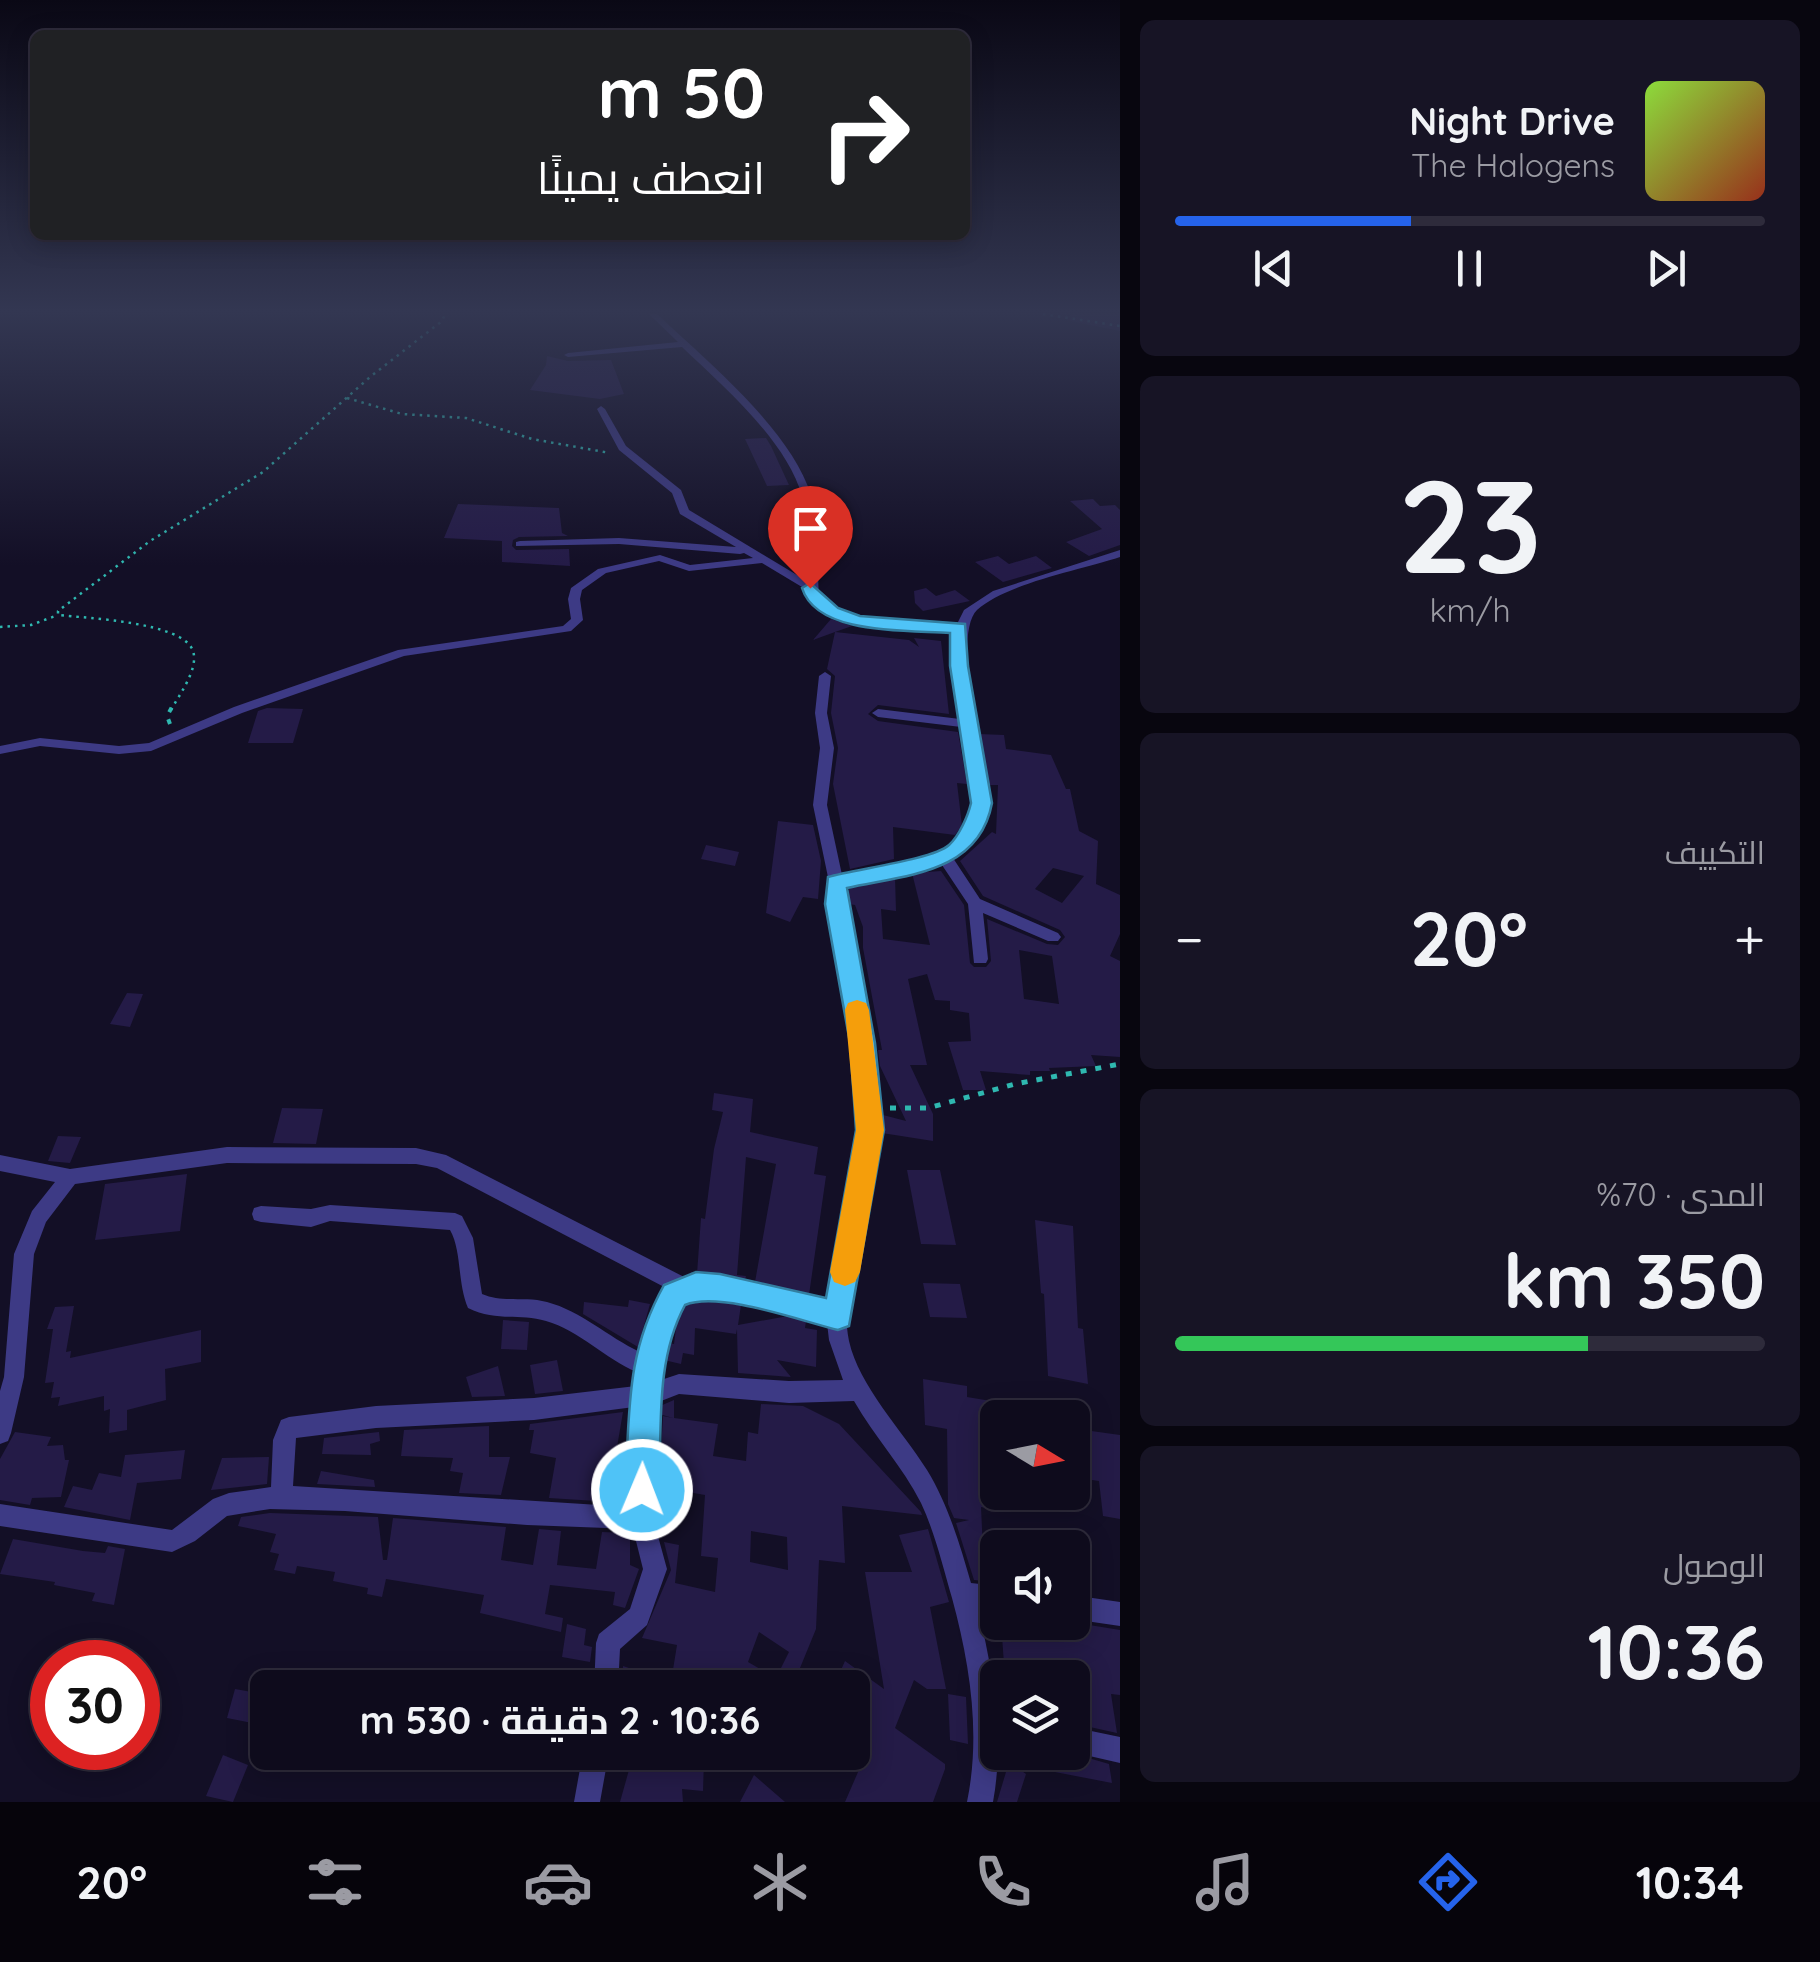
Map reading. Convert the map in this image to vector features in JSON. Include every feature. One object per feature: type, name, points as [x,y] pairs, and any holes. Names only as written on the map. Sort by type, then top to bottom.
[{"type":"street","points":[[741,398],[788,457],[806,492],[813,596],[832,612],[858,621],[959,628]]},
{"type":"street","points":[[601,409],[630,456],[677,492],[689,516],[810,588]]},
{"type":"street","points":[[520,544],[604,541],[748,552]]},
{"type":"street","points":[[836,882],[957,851],[979,814],[981,803],[959,666],[959,628],[966,613],[1000,594],[1120,553]]},
{"type":"street","points":[[0,750],[40,742],[131,750],[402,653],[567,629],[576,620],[577,588],[609,569],[660,558],[689,568],[762,560]]},
{"type":"street","points":[[825,676],[821,713],[826,748],[820,805],[836,882],[870,1106],[870,1130],[838,1316],[838,1340],[849,1370],[929,1498],[962,1594],[980,1670]]},
{"type":"street","points":[[878,713],[970,724]]},
{"type":"street","points":[[944,856],[974,903],[980,959]]},
{"type":"street","points":[[974,903],[1053,938]]},
{"type":"street","points":[[0,1163],[70,1177],[227,1154],[416,1156],[440,1162],[688,1289]]},
{"type":"street","points":[[0,1433],[24,1254],[39,1217],[70,1177]]},
{"type":"street","points":[[262,1214],[311,1218],[330,1213],[455,1222],[462,1229],[466,1279],[475,1301],[498,1309],[548,1311],[627,1359],[649,1366]]},
{"type":"street","points":[[607,1670],[608,1642],[639,1617],[655,1570],[642,1518],[643,1434],[657,1327],[674,1295],[688,1289],[720,1288],[838,1316]]},
{"type":"street","points":[[282,1499],[284,1440],[289,1428],[376,1417],[516,1411],[648,1395],[679,1384],[789,1392],[862,1390]]},
{"type":"street","points":[[0,1514],[172,1540],[184,1537],[221,1507],[282,1499],[642,1518]]},
{"type":"street","points":[[962,1594],[980,1596]]},
{"type":"street","points":[[1090,1610],[1120,1614]]},
{"type":"street","points":[[1090,1744],[1120,1750]]},
{"type":"street","points":[[588,1802],[593,1770]]},
{"type":"street","points":[[980,1802],[984,1770]]},
{"type":"path","points":[[346,398],[402,414],[471,419],[532,439],[630,456]]},
{"type":"path","points":[[58,616],[67,603],[150,541],[263,472],[346,398]]},
{"type":"path","points":[[0,627],[31,625],[58,616],[160,629],[189,643],[194,652],[192,662],[168,716],[180,735]]},
{"type":"path","points":[[870,1106],[928,1108],[1015,1084],[1120,1064]]},
{"type":"building","points":[[766,438],[789,485],[767,486],[745,439]]},
{"type":"building","points":[[1093,499],[1100,506],[1115,505],[1120,510],[1120,545],[1089,556],[1066,542],[1102,529],[1070,501]]},
{"type":"building","points":[[458,504],[559,508],[562,533],[568,536],[519,537],[512,546],[516,550],[569,549],[570,566],[502,562],[502,541],[444,538]]},
{"type":"building","points":[[998,556],[1009,564],[1036,556],[1052,568],[1003,582],[975,562]]},
{"type":"building","points":[[926,588],[936,596],[955,590],[970,601],[923,611],[915,603],[914,591]]},
{"type":"building","points":[[831,619],[852,626],[813,640]]},
{"type":"building","points":[[835,632],[909,640],[919,647],[914,638],[941,641],[949,714],[878,705],[868,714],[878,721],[958,732],[967,784],[957,783],[962,826],[955,835],[893,827],[894,859],[850,869],[833,784],[838,748],[831,713],[835,676],[827,669]]},
{"type":"building","points":[[303,709],[293,743],[248,743],[258,711]]},
{"type":"building","points":[[979,734],[1004,735],[1006,749],[1051,755],[1066,789],[1070,789],[1079,831],[1098,841],[1096,884],[1120,895],[1120,934],[1110,956],[1120,961],[1120,1057],[1091,1055],[1096,1066],[1049,1068],[1050,1071],[1030,1071],[1030,1075],[980,1071],[986,1090],[963,1090],[948,1042],[971,1041],[969,1013],[950,1010],[950,1001],[935,1000],[927,974],[908,979],[927,1065],[910,1065],[933,1114],[933,1141],[882,1133],[883,1115],[906,1121],[880,1066],[878,1050],[882,1050],[863,948],[863,927],[855,905],[849,904],[849,887],[895,877],[896,911],[881,909],[883,939],[930,945],[912,873],[941,871],[964,905],[970,963],[974,967],[986,967],[991,961],[987,919],[1047,944],[1058,945],[1065,937],[1060,930],[983,896],[960,861],[992,832],[996,834],[998,785],[988,785]],"holes":[[[1053,868],[1084,876],[1062,903],[1035,889]],[[1019,950],[1052,956],[1059,1004],[1024,999]]]},
{"type":"building","points":[[778,821],[813,825],[821,861],[818,899],[803,897],[790,922],[766,913]]},
{"type":"building","points":[[706,845],[739,852],[735,866],[701,859]]},
{"type":"building","points":[[127,993],[143,994],[130,1027],[110,1024]]},
{"type":"building","points":[[714,1093],[753,1099],[750,1132],[818,1147],[814,1174],[826,1176],[809,1295],[755,1282],[776,1164],[746,1157],[737,1275],[746,1276],[745,1280],[690,1276],[691,1272],[697,1274],[701,1218],[705,1219],[723,1112],[712,1110]]},
{"type":"building","points":[[282,1108],[323,1109],[316,1144],[273,1143]]},
{"type":"building","points":[[58,1136],[81,1137],[70,1163],[48,1161]]},
{"type":"building","points":[[907,1170],[940,1170],[956,1245],[921,1244]]},
{"type":"building","points":[[187,1174],[180,1231],[95,1240],[105,1184]]},
{"type":"building","points":[[1035,1220],[1073,1226],[1078,1328],[1083,1329],[1088,1384],[1048,1376]]},
{"type":"building","points":[[923,1283],[960,1284],[967,1318],[930,1317]]},
{"type":"building","points":[[629,1300],[650,1304],[638,1347],[583,1314],[584,1302],[628,1307]]},
{"type":"building","points":[[709,1301],[741,1305],[738,1325],[788,1316],[806,1321],[805,1328],[817,1330],[816,1367],[777,1360],[791,1377],[738,1373],[737,1329],[736,1334],[695,1328],[694,1355],[683,1353],[681,1364],[664,1360],[668,1343],[674,1344],[677,1320],[684,1305]]},
{"type":"building","points":[[74,1306],[66,1352],[71,1351],[70,1358],[201,1330],[201,1362],[165,1369],[166,1400],[127,1410],[127,1430],[109,1433],[110,1409],[104,1411],[104,1396],[58,1406],[60,1397],[51,1398],[54,1382],[45,1383],[53,1329],[47,1329],[55,1307]]},
{"type":"building","points":[[503,1320],[529,1322],[527,1350],[501,1349]]},
{"type":"building","points":[[557,1360],[563,1391],[535,1394],[530,1365]]},
{"type":"building","points":[[498,1366],[505,1396],[472,1397],[466,1377]]},
{"type":"building","points":[[923,1379],[967,1386],[967,1397],[985,1400],[980,1400],[980,1581],[974,1580],[956,1523],[969,1520],[954,1518],[948,1504],[947,1429],[925,1425]]},
{"type":"building","points":[[674,1400],[674,1418],[718,1424],[713,1456],[746,1461],[748,1432],[758,1434],[761,1404],[803,1406],[839,1424],[921,1512],[922,1515],[842,1506],[845,1563],[819,1560],[816,1629],[800,1668],[803,1670],[780,1670],[789,1652],[759,1632],[748,1662],[762,1670],[673,1670],[677,1645],[642,1638],[671,1570],[664,1542],[679,1545],[675,1583],[715,1592],[718,1558],[701,1556],[705,1495],[659,1487],[663,1416],[673,1418],[659,1414],[660,1406]],"holes":[[[751,1531],[787,1537],[788,1570],[750,1562]]]},
{"type":"building","points":[[623,1412],[615,1459],[627,1461],[624,1478],[615,1477],[612,1502],[549,1498],[556,1458],[530,1453],[534,1430],[529,1430],[530,1424]]},
{"type":"building","points":[[489,1426],[489,1457],[510,1457],[501,1495],[459,1493],[463,1473],[450,1471],[453,1458],[401,1456],[404,1430]]},
{"type":"building","points":[[1090,1431],[1120,1435],[1120,1519],[1103,1516],[1099,1481],[1090,1480]]},
{"type":"building","points":[[15,1432],[51,1437],[47,1446],[63,1445],[65,1460],[69,1460],[61,1497],[32,1498],[30,1505],[0,1500],[0,1459]]},
{"type":"building","points":[[379,1432],[380,1441],[370,1444],[371,1455],[322,1454],[324,1438]]},
{"type":"building","points":[[185,1450],[181,1479],[137,1483],[130,1520],[64,1507],[73,1486],[92,1490],[99,1473],[121,1477],[125,1455]]},
{"type":"building","points":[[269,1457],[267,1484],[211,1490],[222,1458]]},
{"type":"building","points":[[321,1471],[374,1480],[375,1487],[317,1484]]},
{"type":"building","points":[[270,1513],[378,1517],[383,1560],[387,1560],[393,1518],[506,1527],[501,1560],[533,1565],[539,1529],[561,1531],[557,1565],[596,1569],[602,1532],[630,1533],[630,1565],[639,1569],[625,1608],[613,1605],[615,1592],[550,1585],[545,1614],[563,1618],[561,1632],[480,1613],[484,1595],[386,1579],[382,1597],[367,1594],[368,1588],[333,1581],[335,1572],[297,1566],[295,1574],[274,1570],[279,1554],[270,1552],[276,1534],[238,1526],[241,1517]]},
{"type":"building","points":[[928,1529],[949,1602],[930,1607],[946,1689],[927,1689],[914,1680],[895,1728],[945,1764],[945,1769],[933,1802],[845,1802],[859,1770],[870,1770],[870,1679],[884,1689],[865,1572],[912,1572],[899,1535]]},
{"type":"building","points":[[13,1539],[105,1553],[108,1546],[125,1549],[114,1605],[92,1601],[95,1593],[54,1585],[55,1582],[0,1574]]},
{"type":"building","points":[[567,1624],[586,1629],[584,1645],[592,1647],[590,1662],[562,1657]]},
{"type":"building","points":[[1090,1625],[1120,1630],[1120,1695],[1111,1694],[1117,1733],[1090,1727],[1090,1660],[1004,1660],[1002,1640],[1090,1640]]},
{"type":"building","points":[[845,1661],[858,1670],[841,1670]]},
{"type":"building","points":[[235,1689],[250,1692],[250,1722],[227,1718]]},
{"type":"building","points":[[948,1694],[966,1697],[968,1744],[950,1740]]},
{"type":"building","points":[[223,1755],[248,1765],[233,1802],[206,1796]]},
{"type":"building","points":[[1090,1758],[1109,1764],[1112,1783],[1055,1772],[1090,1770]]},
{"type":"building","points":[[629,1770],[704,1770],[703,1791],[682,1789],[683,1802],[620,1802]]},
{"type":"building","points":[[1007,1770],[1026,1774],[1017,1802],[997,1802]]},
{"type":"building","points":[[754,1775],[785,1802],[740,1802]]},
{"type":"slow traffic","points":[[845,1272],[870,1130],[857,1010]]},
{"type":"route","points":[[642,1490],[650,1356],[657,1327],[674,1295],[696,1286],[720,1288],[838,1316],[870,1130],[862,1043],[836,904],[836,882],[934,860],[957,851],[979,814],[981,803],[959,666],[959,628],[858,621],[832,612],[813,596],[810,588]]}]
